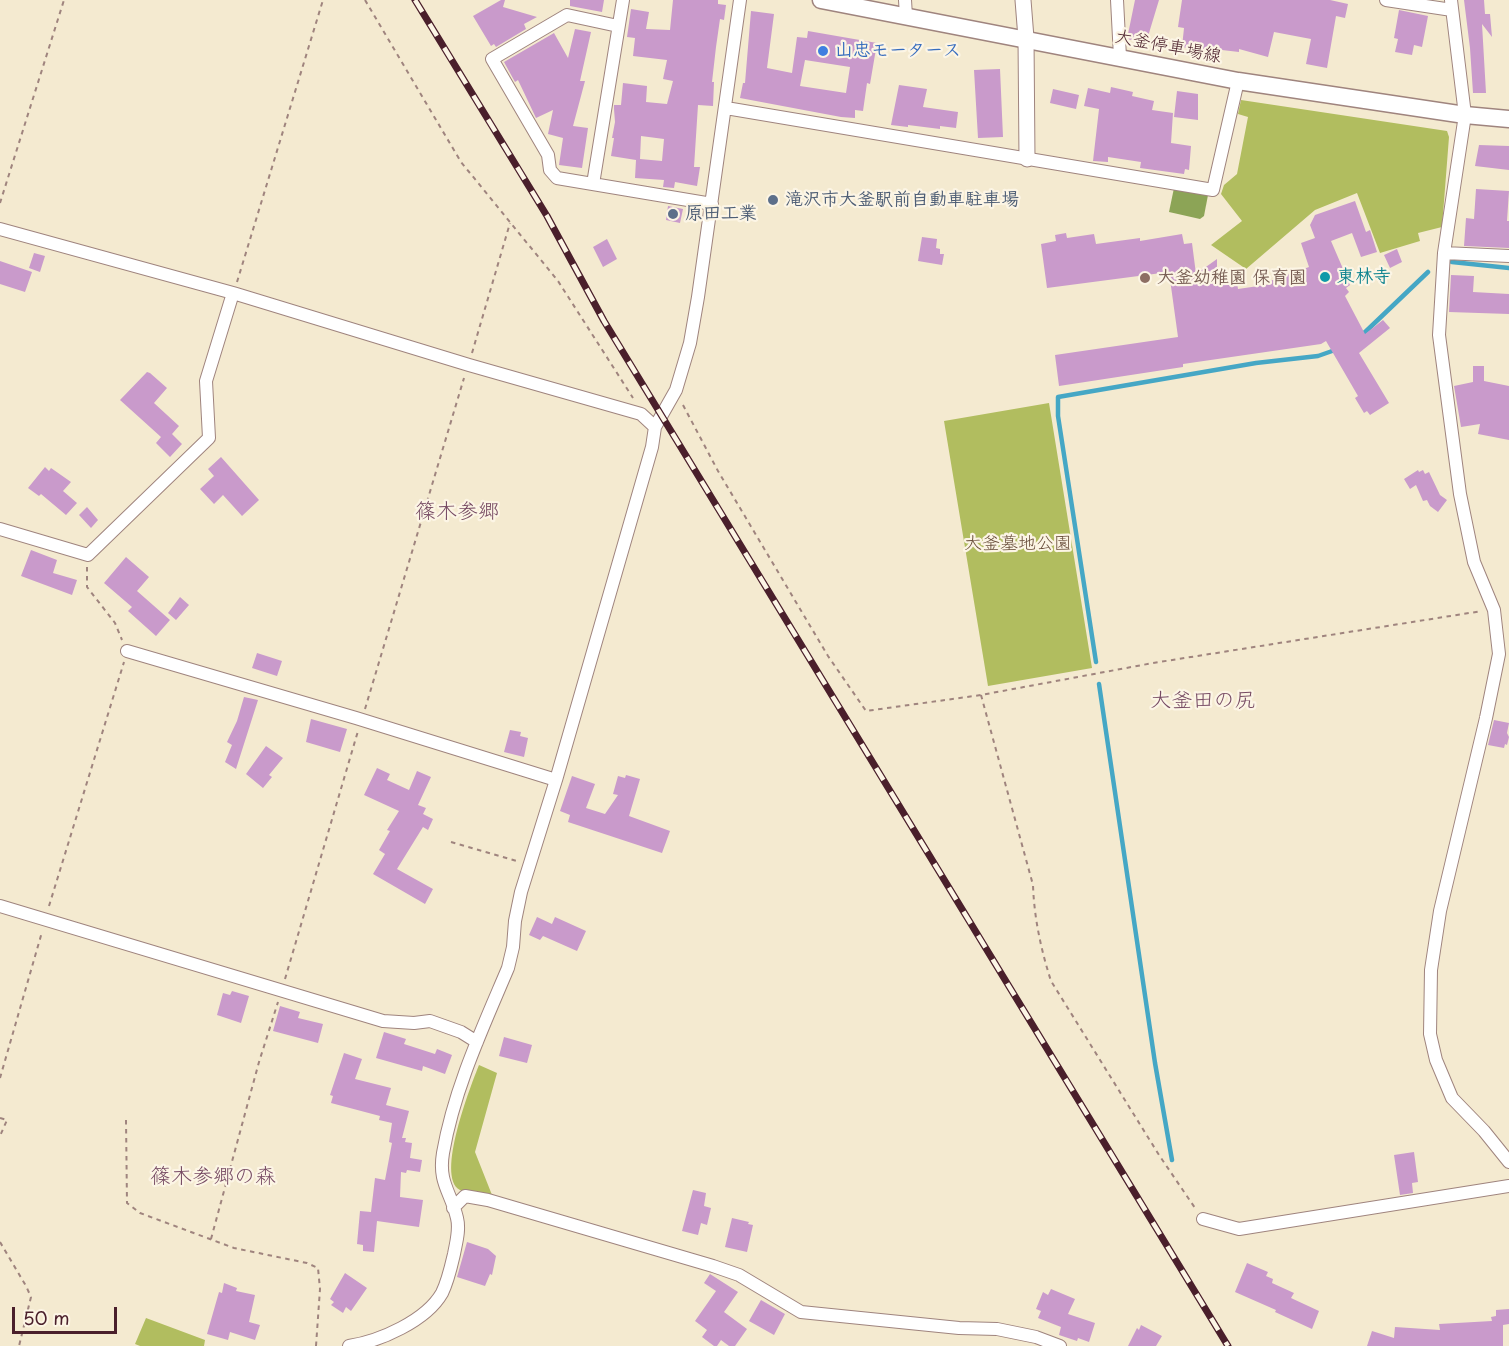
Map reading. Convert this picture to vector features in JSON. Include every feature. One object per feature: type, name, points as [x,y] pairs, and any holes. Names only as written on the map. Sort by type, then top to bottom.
[{"type":"main road","name":"大釜停車場線","points":[[821,0],[905,8],[1026,39],[1238,81],[1465,115],[1509,119]]},
{"type":"street","points":[[593,184],[623,0]]},
{"type":"street","points":[[349,1346],[374,1341],[429,1310],[442,1294],[448,1278],[458,1238],[458,1220],[441,1171],[443,1152],[458,1096],[477,1042],[508,968],[521,892],[556,780],[649,458],[655,427],[676,390],[690,343],[740,0]]},
{"type":"street","points":[[1023,0],[1026,39],[1027,159]]},
{"type":"street","points":[[1117,0],[1120,57]]},
{"type":"street","points":[[1386,0],[1451,5],[1465,115],[1444,253],[1439,335],[1460,494],[1474,562],[1494,610],[1504,656],[1486,718],[1440,911],[1431,970],[1430,1034],[1436,1060],[1452,1098],[1484,1131],[1509,1162]]},
{"type":"street","points":[[618,26],[567,15],[492,59],[548,155],[550,170],[557,178],[712,204]]},
{"type":"street","points":[[726,108],[1213,190],[1238,81]]},
{"type":"street","points":[[0,229],[233,293],[468,365],[641,414],[655,427]]},
{"type":"street","points":[[1444,253],[1509,256]]},
{"type":"street","points":[[0,529],[88,555],[209,438],[206,381],[233,293]]},
{"type":"street","points":[[127,651],[556,780]]},
{"type":"street","points":[[0,906],[383,1021],[414,1023],[430,1021],[461,1032],[477,1042]]},
{"type":"street","points":[[1203,1219],[1239,1229],[1307,1220],[1509,1186]]},
{"type":"street","points":[[453,1208],[465,1196],[488,1200],[713,1266],[739,1275],[801,1312],[959,1328],[997,1329],[1036,1337],[1060,1346]]},
{"type":"path","points":[[0,203],[64,0]]},
{"type":"path","points":[[233,293],[323,0]]},
{"type":"path","points":[[365,0],[461,162],[558,281],[641,414]]},
{"type":"path","points":[[676,390],[718,471],[828,656],[866,711],[981,695],[1153,663],[1494,610]]},
{"type":"path","points":[[0,1078],[107,711],[127,651],[115,623],[87,587],[88,555]]},
{"type":"path","points":[[981,695],[1033,885],[1033,899],[1043,955],[1052,981],[1159,1155],[1203,1219]]},
{"type":"path","points":[[451,842],[529,864]]},
{"type":"path","points":[[0,1118],[8,1120],[0,1136]]},
{"type":"path","points":[[126,1120],[127,1203],[140,1213],[234,1248],[307,1263],[318,1268],[320,1289],[316,1346]]},
{"type":"path","points":[[0,1242],[31,1297],[19,1346]]},
{"type":"green space","points":[[1241,100],[1447,131],[1449,137],[1442,227],[1418,233],[1420,241],[1380,253],[1357,193],[1315,210],[1246,269],[1211,245],[1242,221],[1221,194],[1224,185],[1237,174],[1248,117],[1238,114]]},
{"type":"green space","points":[[1174,188],[1208,195],[1204,216],[1200,219],[1169,212]]},
{"type":"green space","name":"大釜墓地公園","points":[[1049,403],[1092,668],[988,686],[944,421]]},
{"type":"green space","points":[[479,1065],[497,1073],[475,1152],[492,1195],[463,1192],[453,1182],[451,1168],[457,1130]]},
{"type":"green space","points":[[146,1318],[205,1340],[204,1346],[140,1346],[135,1344]]},
{"type":"building","points":[[505,0],[503,7],[537,17],[524,24],[526,29],[496,47],[494,44],[491,46],[473,16]]},
{"type":"building","points":[[570,0],[604,0],[602,12],[570,6]]},
{"type":"building","points":[[673,0],[718,0],[718,4],[726,5],[724,20],[720,19],[716,47],[712,82],[714,82],[713,106],[698,105],[694,167],[700,167],[697,186],[675,182],[674,188],[663,187],[664,180],[635,178],[636,160],[611,156],[615,122],[614,105],[621,105],[623,83],[647,86],[646,102],[667,104],[673,81],[663,79],[667,60],[633,56],[635,38],[627,37],[631,9],[649,12],[646,29],[670,30]],"holes":[[[641,136],[664,139],[662,161],[640,159]]]},
{"type":"building","points":[[1135,0],[1159,0],[1146,43],[1127,39]]},
{"type":"building","points":[[1182,0],[1330,0],[1348,4],[1345,18],[1336,16],[1327,68],[1306,64],[1311,39],[1274,32],[1268,57],[1239,49],[1239,52],[1222,50],[1221,54],[1182,47],[1184,28],[1178,27]]},
{"type":"building","points":[[1464,0],[1484,0],[1485,14],[1490,14],[1492,37],[1482,24],[1486,93],[1473,93]]},
{"type":"building","points":[[1399,10],[1428,16],[1422,47],[1414,45],[1412,55],[1395,52],[1398,39],[1394,38]]},
{"type":"building","points":[[751,11],[774,14],[767,68],[792,73],[797,37],[807,38],[808,31],[877,43],[863,111],[855,110],[855,118],[740,98],[743,83],[745,83]],"holes":[[[805,60],[850,67],[846,93],[800,86]]]},
{"type":"building","points":[[575,29],[591,32],[580,81],[585,81],[573,126],[588,128],[582,168],[559,165],[563,138],[548,134],[553,110],[536,118],[518,80],[515,82],[504,62],[554,33],[568,58]]},
{"type":"building","points":[[1000,69],[1003,137],[978,138],[974,70]]},
{"type":"building","points":[[899,85],[927,89],[923,107],[958,112],[956,128],[891,125]]},
{"type":"building","points":[[1111,87],[1133,92],[1132,96],[1154,101],[1152,110],[1173,113],[1171,143],[1191,146],[1189,170],[1185,169],[1184,174],[1140,168],[1141,162],[1108,157],[1108,162],[1093,161],[1099,109],[1084,106],[1088,88],[1110,93]]},
{"type":"building","points":[[1053,89],[1079,95],[1076,109],[1050,103]]},
{"type":"building","points":[[1177,91],[1198,94],[1198,120],[1174,117]]},
{"type":"building","points":[[1479,145],[1509,146],[1509,170],[1475,166]]},
{"type":"building","points":[[1476,189],[1509,191],[1507,221],[1509,221],[1509,248],[1464,246],[1466,218],[1474,219]]},
{"type":"building","points":[[1355,201],[1366,232],[1370,230],[1377,252],[1361,257],[1352,233],[1331,241],[1350,285],[1346,288],[1349,292],[1345,296],[1365,334],[1383,320],[1390,328],[1359,353],[1389,403],[1370,415],[1367,411],[1364,413],[1355,398],[1358,396],[1326,341],[1321,344],[1183,364],[1183,367],[1059,386],[1055,355],[1178,337],[1169,272],[1047,288],[1041,244],[1056,241],[1055,235],[1066,233],[1067,238],[1094,234],[1096,244],[1140,238],[1140,241],[1182,234],[1184,244],[1192,243],[1196,274],[1217,259],[1217,279],[1236,276],[1238,289],[1272,284],[1270,281],[1309,267],[1301,243],[1315,238],[1310,225],[1315,215]]},
{"type":"building","points":[[668,206],[683,209],[680,223],[666,220]]},
{"type":"building","points":[[922,237],[937,239],[936,248],[940,249],[940,254],[944,254],[942,265],[918,261]]},
{"type":"building","points":[[607,239],[617,259],[603,267],[593,247]]},
{"type":"building","points":[[1397,249],[1402,262],[1390,268],[1384,255]]},
{"type":"building","points":[[34,253],[45,256],[40,272],[29,268]]},
{"type":"building","points":[[0,261],[32,272],[25,292],[0,284]]},
{"type":"building","points":[[1451,275],[1474,276],[1473,292],[1509,294],[1509,314],[1449,312]]},
{"type":"building","points":[[1473,366],[1484,366],[1484,381],[1509,386],[1509,440],[1478,434],[1480,424],[1461,427],[1454,386],[1473,382]]},
{"type":"building","points":[[147,372],[167,388],[154,403],[179,426],[172,434],[182,444],[170,457],[156,443],[161,437],[120,400]]},
{"type":"building","points":[[221,457],[259,500],[242,516],[223,495],[214,504],[200,489],[214,476],[208,469]]},
{"type":"building","points":[[45,467],[49,471],[51,468],[71,482],[63,491],[77,503],[66,515],[41,494],[39,496],[28,488]]},
{"type":"building","points":[[1418,470],[1419,472],[1423,470],[1425,474],[1429,472],[1440,495],[1447,500],[1438,512],[1430,506],[1427,500],[1423,501],[1416,485],[1410,489],[1404,479]]},
{"type":"building","points":[[87,507],[98,520],[91,528],[79,515]]},
{"type":"building","points":[[31,550],[57,560],[53,573],[77,580],[72,595],[21,576]]},
{"type":"building","points":[[126,557],[149,577],[137,591],[170,620],[156,636],[128,611],[132,607],[104,583]]},
{"type":"building","points":[[180,597],[189,605],[176,620],[168,613]]},
{"type":"building","points":[[257,653],[282,661],[277,676],[252,668]]},
{"type":"building","points":[[244,697],[258,700],[236,769],[225,762],[232,745],[227,742],[237,721]]},
{"type":"building","points":[[311,719],[347,729],[340,752],[306,742]]},
{"type":"building","points":[[1494,720],[1509,723],[1507,733],[1509,737],[1504,748],[1488,745]]},
{"type":"building","points":[[510,730],[521,732],[520,736],[528,738],[524,757],[504,752]]},
{"type":"building","points":[[266,746],[283,758],[269,775],[272,777],[263,788],[246,774]]},
{"type":"building","points":[[377,768],[390,774],[387,780],[409,790],[417,771],[431,777],[418,805],[426,808],[423,814],[433,819],[428,830],[423,827],[397,869],[433,889],[425,904],[373,874],[385,854],[379,850],[390,831],[387,830],[399,811],[364,795]]},
{"type":"building","points":[[626,775],[640,779],[629,816],[670,831],[662,853],[568,822],[570,815],[560,811],[572,776],[595,784],[586,808],[605,814],[618,795],[613,794],[618,776],[625,778]]},
{"type":"building","points":[[537,917],[552,924],[555,917],[586,931],[577,951],[543,936],[540,940],[529,935]]},
{"type":"building","points":[[232,991],[249,996],[241,1023],[217,1015],[223,993],[230,995]]},
{"type":"building","points":[[280,1006],[300,1012],[298,1018],[323,1024],[318,1043],[273,1031]]},
{"type":"building","points":[[384,1032],[406,1039],[404,1044],[435,1054],[437,1049],[452,1055],[445,1074],[423,1066],[422,1071],[376,1058]]},
{"type":"building","points":[[504,1037],[532,1045],[527,1063],[499,1056]]},
{"type":"building","points":[[344,1053],[362,1059],[355,1079],[391,1088],[386,1105],[409,1111],[402,1138],[406,1138],[405,1142],[412,1143],[410,1158],[422,1160],[420,1172],[407,1170],[406,1173],[401,1172],[400,1197],[423,1200],[419,1227],[377,1221],[374,1252],[363,1251],[363,1245],[357,1244],[360,1211],[371,1212],[375,1178],[385,1180],[392,1143],[389,1142],[392,1123],[379,1120],[380,1116],[331,1103],[333,1096],[330,1095]]},
{"type":"building","points":[[1414,1152],[1418,1182],[1412,1183],[1413,1193],[1400,1195],[1394,1155]]},
{"type":"building","points":[[693,1190],[706,1193],[704,1206],[711,1208],[707,1225],[701,1223],[698,1235],[682,1231]]},
{"type":"building","points":[[732,1218],[753,1225],[747,1252],[725,1247]]},
{"type":"building","points":[[467,1242],[488,1249],[496,1256],[492,1275],[490,1274],[485,1286],[457,1277]]},
{"type":"building","points":[[1247,1263],[1268,1272],[1266,1276],[1273,1279],[1272,1283],[1294,1293],[1291,1298],[1319,1311],[1312,1329],[1235,1292]]},
{"type":"building","points":[[345,1273],[367,1288],[351,1311],[346,1307],[343,1313],[331,1305],[334,1302],[330,1299]]},
{"type":"building","points":[[710,1274],[738,1292],[724,1312],[747,1329],[735,1346],[729,1346],[721,1340],[717,1346],[714,1346],[702,1337],[707,1330],[695,1321],[716,1291],[704,1283]]},
{"type":"building","points":[[224,1283],[237,1288],[236,1291],[255,1295],[249,1322],[260,1325],[255,1340],[230,1332],[228,1340],[207,1334],[219,1292],[222,1293]]},
{"type":"building","points":[[1051,1289],[1075,1299],[1068,1314],[1095,1323],[1089,1342],[1059,1335],[1061,1327],[1038,1318],[1041,1311],[1036,1309],[1043,1292],[1048,1295]]},
{"type":"building","points":[[761,1300],[785,1314],[774,1335],[749,1321]]},
{"type":"building","points":[[1509,1309],[1509,1324],[1503,1325],[1503,1346],[1367,1346],[1372,1331],[1394,1338],[1395,1327],[1440,1330],[1439,1324],[1492,1321],[1491,1317],[1496,1316],[1496,1310]]},
{"type":"building","points":[[1141,1325],[1162,1336],[1156,1346],[1128,1346],[1137,1328],[1139,1330]]},
{"type":"waterway","points":[[1452,262],[1509,268]]},
{"type":"waterway","points":[[1361,336],[1428,272]]},
{"type":"waterway","points":[[1096,662],[1058,416],[1058,397],[1256,363],[1318,356],[1335,350]]},
{"type":"waterway","points":[[1099,684],[1155,1063],[1172,1160]]},
{"type":"railway","points":[[415,0],[547,216],[604,321],[1228,1346]]},
{"type":"place","name":"山忠モータース","points":[[823,51]]},
{"type":"place","name":"滝沢市大釜駅前自動車駐車場","points":[[773,200]]},
{"type":"place","name":"原田工業","points":[[673,214]]},
{"type":"place","name":"東林寺","points":[[1325,277]]},
{"type":"place","name":"大釜幼稚園 保育園","points":[[1145,278]]},
{"type":"district","name":"篠木参郷","points":[[457,512]]},
{"type":"district","name":"大釜田の尻","points":[[1203,701]]},
{"type":"district","name":"篠木参郷の森","points":[[213,1177]]}]
